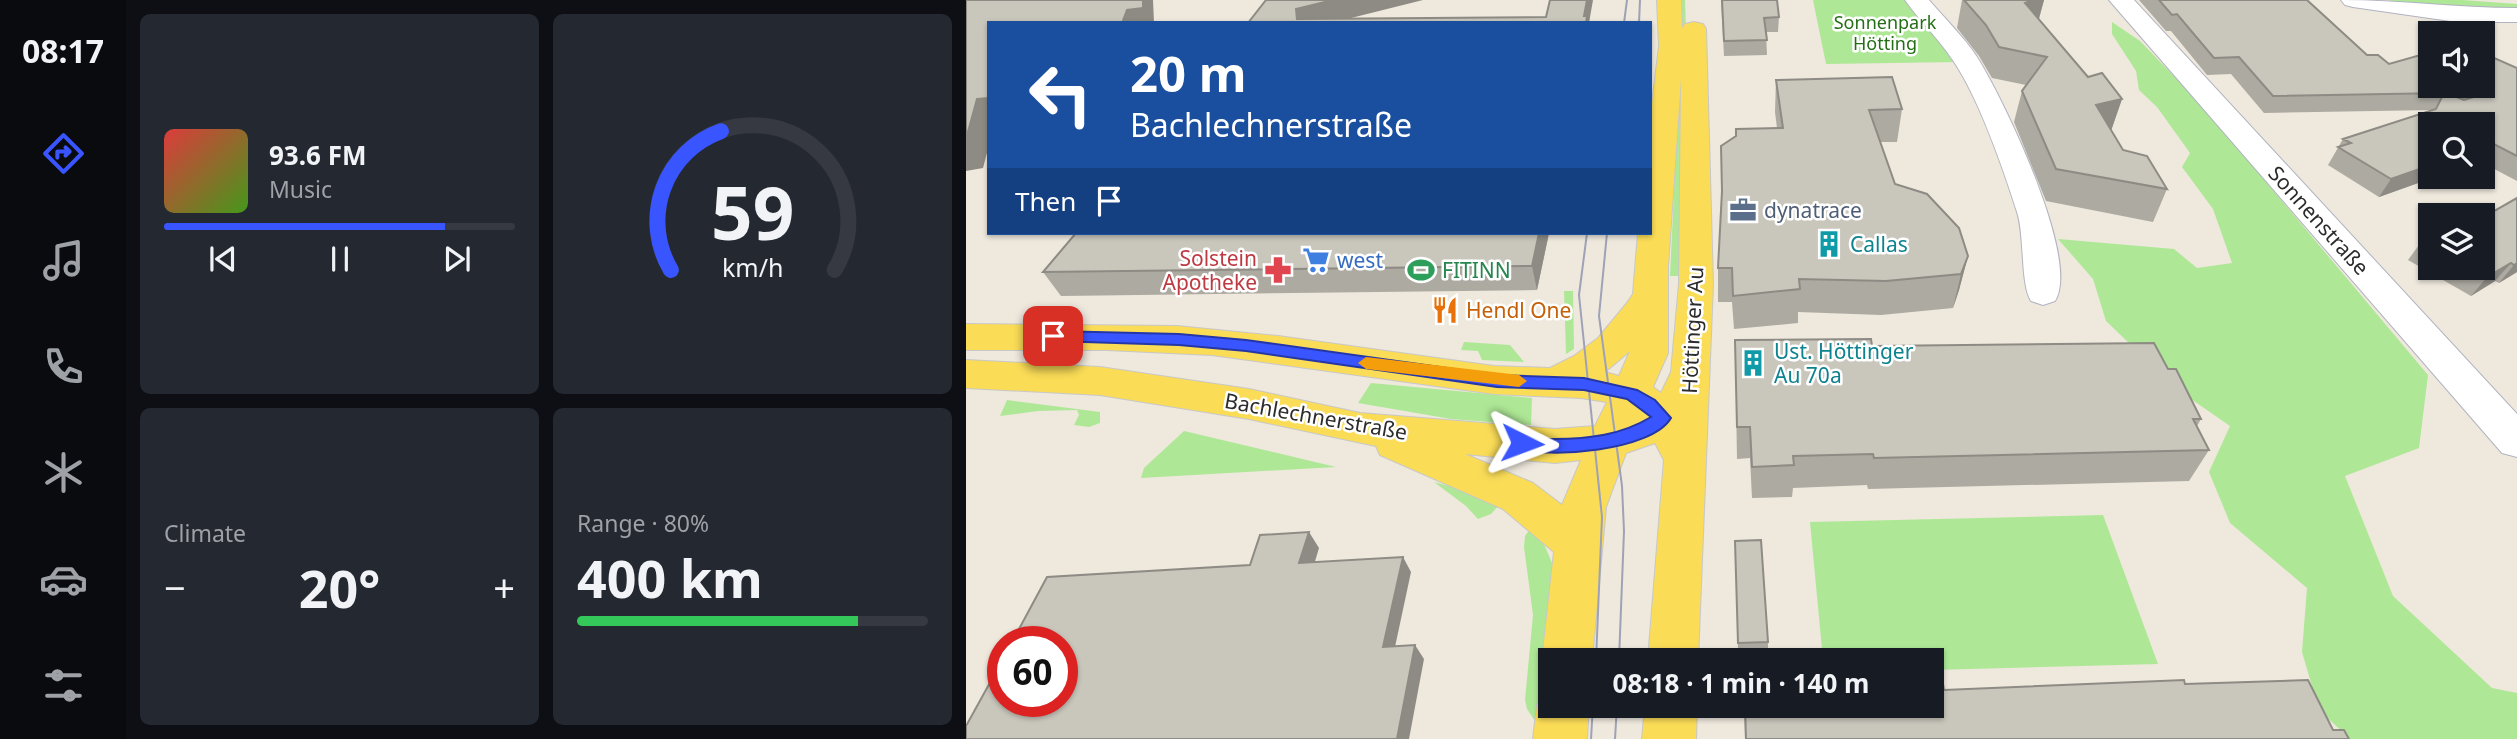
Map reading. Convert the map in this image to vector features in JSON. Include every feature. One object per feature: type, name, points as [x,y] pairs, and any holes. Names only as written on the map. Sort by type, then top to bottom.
[{"type":"main road","name":"Höttinger Au","points":[[1647,406],[1650,296],[1670,60],[1669,0]]},
{"type":"main road","name":"Höttinger Au","points":[[1674,648],[1691,371],[1696,225],[1693,0]]},
{"type":"main road","points":[[1557,381],[1595,362],[1618,343],[1633,325],[1650,296]]},
{"type":"main road","points":[[966,337],[1053,336],[1179,340],[1246,346],[1497,381],[1557,381],[1647,406],[1684,458]]},
{"type":"main road","name":"Bachlechnerstraße","points":[[966,374],[1126,384],[1249,404],[1360,429],[1555,446],[1609,442],[1638,433],[1647,406],[1678,401],[1691,371]]},
{"type":"main road","points":[[1360,429],[1518,496],[1578,544]]},
{"type":"main road","points":[[1568,648],[1584,507],[1609,442]]},
{"type":"main road","points":[[1560,739],[1562,718]]},
{"type":"main road","points":[[1669,739],[1670,718]]},
{"type":"street","points":[[1917,0],[1965,58],[1989,102],[2034,215],[2042,264],[2043,293]]},
{"type":"street","name":"Sonnenstraße","points":[[2122,0],[2517,441]]},
{"type":"street","points":[[2353,0],[2458,15],[2517,15]]},
{"type":"street","points":[[2492,0],[2517,1]]},
{"type":"green space","points":[[1679,0],[1685,0],[1687,60],[1680,276],[1670,276],[1678,106]]},
{"type":"green space","name":"Sonnenpark Hötting","points":[[1813,0],[1909,0],[1957,62],[1826,64]]},
{"type":"green space","points":[[2387,0],[2462,0],[2517,4],[2517,10],[2415,5]]},
{"type":"green space","points":[[2112,22],[2140,41],[2198,101],[2428,375],[2419,448],[2345,476],[2393,596],[2492,688],[2517,693],[2517,739],[2350,739],[2319,710],[2302,652],[2307,588],[2230,523],[2209,472],[2230,426],[2178,390],[2106,321],[2093,279],[2058,239],[2174,249],[2197,268],[2232,263],[2213,209],[2182,167],[2190,153],[2157,107],[2139,90],[2136,71],[2112,34]]},
{"type":"green space","points":[[1564,291],[1573,291],[1574,349],[1566,354]]},
{"type":"green space","points":[[1464,342],[1510,345],[1524,362],[1482,360],[1478,351],[1461,350]]},
{"type":"green space","points":[[1371,383],[1532,398],[1531,425],[1451,419],[1358,403]]},
{"type":"green space","points":[[1007,400],[1100,412],[1100,423],[1089,427],[1074,425],[1079,415],[1077,410],[1000,416]]},
{"type":"green space","points":[[1184,431],[1336,467],[1141,478],[1144,468]]},
{"type":"green space","points":[[1434,482],[1486,496],[1500,504],[1491,514],[1478,519],[1466,506]]},
{"type":"green space","points":[[2103,515],[2158,664],[1944,670],[1944,648],[1822,648],[1810,522]]},
{"type":"green space","points":[[1530,529],[1544,544],[1552,563],[1556,636],[1553,648],[1538,648],[1538,718],[1544,718],[1539,727],[1527,709],[1525,700],[1533,615],[1524,547],[1525,536]]},
{"type":"building","points":[[966,0],[1143,0],[1143,8],[1127,10],[1123,21],[987,21],[987,98],[977,99],[966,139]]},
{"type":"building","points":[[1266,0],[1333,0],[1296,9],[1297,19],[1546,17],[1550,0],[1587,0],[1584,16],[1587,16],[1586,21],[1250,21]]},
{"type":"building","points":[[1722,0],[1777,0],[1779,17],[1764,18],[1767,40],[1724,41]]},
{"type":"building","points":[[1964,0],[2033,0],[2025,3],[2088,77],[2102,73],[2122,99],[2096,105],[2123,150],[2147,156],[2167,189],[2056,169],[2022,91],[2047,57],[1999,47],[1986,25]]},
{"type":"building","points":[[2159,0],[2307,0],[2367,55],[2378,55],[2389,64],[2418,56],[2418,93],[2273,96],[2239,57],[2214,58],[2177,14],[2172,15]]},
{"type":"building","points":[[2495,58],[2517,68],[2517,156],[2495,145],[2495,112],[2427,112],[2436,109],[2442,98],[2495,98]]},
{"type":"building","name":"Callas","points":[[1892,77],[1902,109],[1869,110],[1895,184],[1927,194],[1959,228],[1968,256],[1961,274],[1886,281],[1799,279],[1800,289],[1733,296],[1732,268],[1718,268],[1722,191],[1721,146],[1736,136],[1736,129],[1783,128],[1776,80]]},
{"type":"building","points":[[2418,115],[2418,170],[2391,179],[2338,147],[2351,143],[2343,139]]},
{"type":"building","points":[[2517,198],[2517,263],[2511,263],[2495,272],[2495,210]]},
{"type":"building","points":[[1074,235],[1539,235],[1532,266],[1043,272]]},
{"type":"building","points":[[1871,339],[1872,346],[2154,343],[2168,369],[2176,369],[2201,419],[2193,419],[2209,450],[1874,458],[1873,454],[1793,456],[1794,465],[1752,467],[1750,427],[1737,427],[1735,340]]},
{"type":"building","points":[[1309,532],[1299,563],[1403,557],[1383,647],[1415,645],[1397,739],[966,739],[966,726],[987,688],[987,717],[1078,717],[1078,626],[1021,626],[1047,577],[1250,565],[1260,535]]},
{"type":"building","points":[[1761,540],[1768,642],[1738,643],[1735,541]]},
{"type":"building","points":[[2184,680],[2185,684],[2308,680],[2333,730],[2344,730],[2349,739],[1746,739],[1745,718],[1944,718],[1944,690]]},
{"type":"tram line","points":[[1624,21],[1627,0]]},
{"type":"tram line","points":[[1639,21],[1640,0]]},
{"type":"tram line","points":[[1587,235],[1579,295],[1602,517],[1597,648]]},
{"type":"tram line","points":[[1607,235],[1599,316],[1622,486],[1624,531],[1619,648]]},
{"type":"tram line","points":[[1591,739],[1592,718]]},
{"type":"tram line","points":[[1615,739],[1616,718]]},
{"type":"slow traffic","points":[[1366,363],[1497,381],[1519,381]]},
{"type":"place","name":"dynatrace","points":[[1743,210]]},
{"type":"place","name":"Callas","points":[[1829,244]]},
{"type":"place","name":"west","points":[[1316,260]]},
{"type":"place","name":"Solstein Apotheke","points":[[1278,270]]},
{"type":"place","name":"FITINN","points":[[1421,270]]},
{"type":"place","name":"Hendl One","points":[[1445,310]]},
{"type":"place","name":"Ust. Höttinger Au 70a","points":[[1753,363]]},
{"type":"route","points":[[1053,336],[1179,340],[1246,346],[1497,381],[1584,384],[1631,394],[1649,404],[1662,418],[1638,433],[1609,442],[1555,446],[1522,443]]}]
